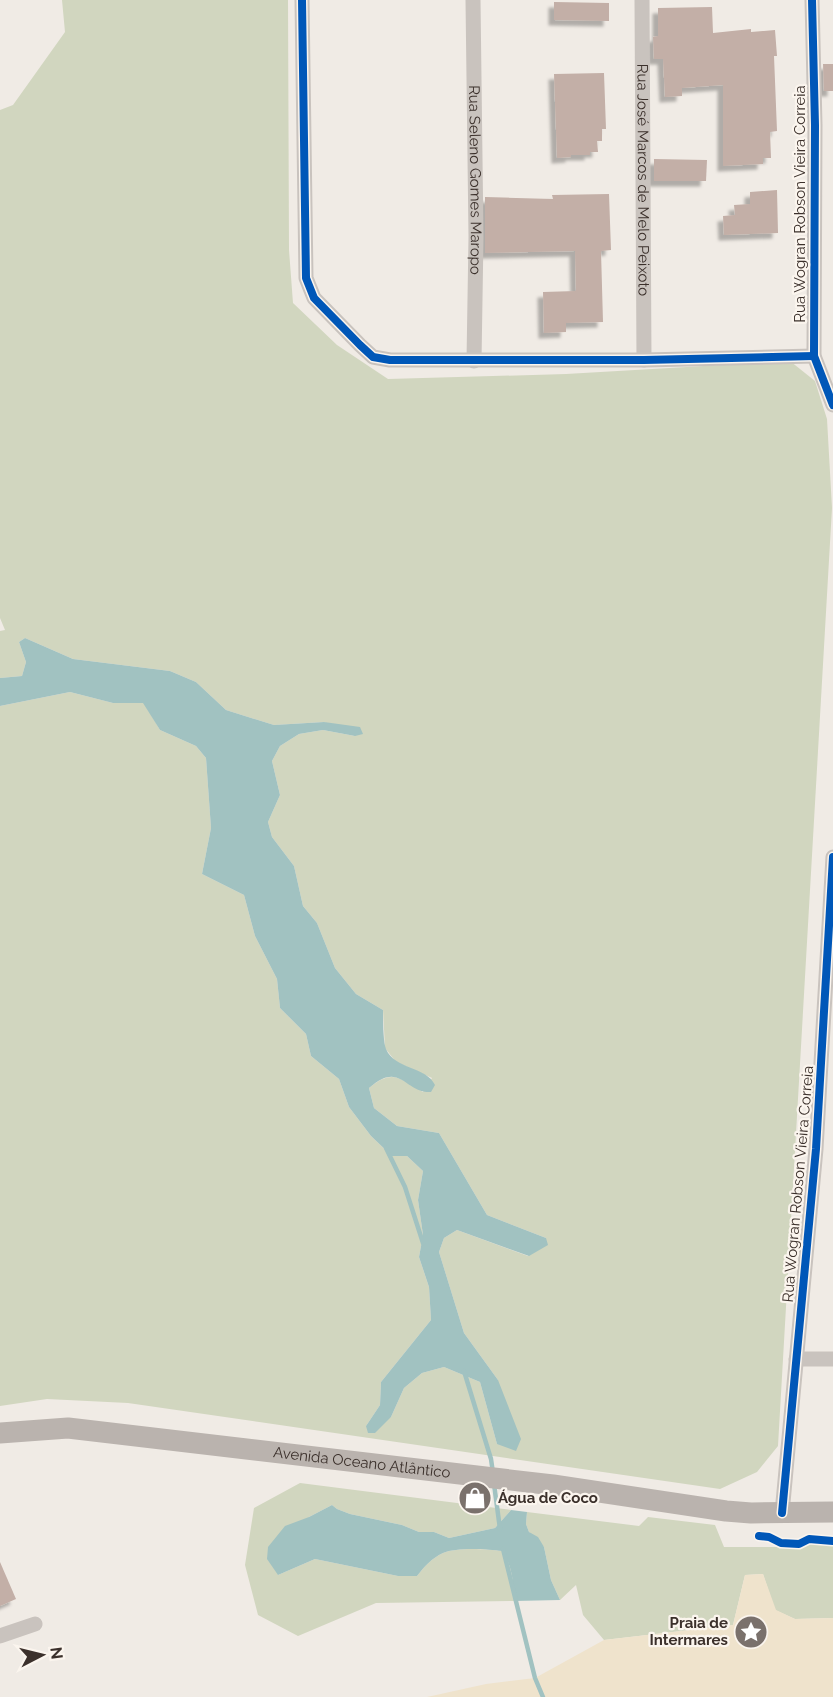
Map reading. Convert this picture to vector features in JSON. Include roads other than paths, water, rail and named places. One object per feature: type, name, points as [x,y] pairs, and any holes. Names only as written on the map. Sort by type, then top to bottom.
[{"type":"main road","name":"Avenida Oceano Atlântico","points":[[0,1433],[68,1428],[553,1485],[726,1511],[833,1512]]},
{"type":"street","points":[[302,0],[306,278],[314,298],[373,357],[390,360],[474,361],[814,356]]},
{"type":"street","name":"Rua Seleno Gomes Maropo","points":[[473,0],[476,237],[474,361]]},
{"type":"street","name":"Rua José Marcos de Melo Peixoto","points":[[642,0],[644,360]]},
{"type":"street","name":"Rua Wogran Robson Vieira Correia","points":[[812,0],[815,125],[814,356],[833,405]]},
{"type":"street","name":"Rua Wogran Robson Vieira Correia","points":[[782,1513],[816,1149],[833,857]]},
{"type":"street","points":[[796,1359],[833,1359]]},
{"type":"street","points":[[0,1636],[35,1624]]},
{"type":"water","points":[[25,638],[73,659],[170,671],[196,682],[226,710],[274,725],[324,722],[360,727],[363,734],[355,736],[323,730],[299,734],[280,746],[272,761],[280,795],[268,822],[272,837],[294,866],[303,906],[317,923],[335,968],[356,994],[383,1010],[384,1036],[386,1049],[390,1056],[403,1065],[425,1074],[435,1085],[431,1092],[414,1088],[396,1077],[380,1080],[369,1088],[374,1108],[397,1126],[439,1133],[487,1215],[546,1238],[548,1245],[529,1256],[457,1230],[444,1238],[439,1252],[464,1333],[498,1380],[521,1439],[516,1451],[497,1444],[480,1382],[444,1367],[422,1373],[404,1388],[391,1417],[375,1433],[368,1433],[366,1426],[380,1405],[381,1382],[431,1320],[429,1287],[419,1257],[423,1235],[418,1200],[423,1171],[407,1156],[392,1156],[371,1136],[349,1107],[339,1079],[311,1056],[306,1034],[280,1008],[277,979],[255,936],[244,895],[202,874],[211,828],[206,758],[196,746],[160,730],[143,703],[113,703],[70,692],[0,706],[0,678],[22,676],[26,662],[19,642]]},
{"type":"water","points":[[332,1505],[350,1514],[402,1525],[419,1532],[434,1532],[449,1538],[495,1528],[511,1510],[527,1512],[526,1524],[529,1532],[538,1537],[544,1547],[551,1580],[560,1600],[514,1601],[513,1581],[508,1562],[502,1551],[496,1550],[449,1551],[435,1557],[417,1576],[398,1576],[315,1559],[278,1575],[267,1559],[268,1547],[285,1526]]},
{"type":"waterway","points":[[386,1148],[405,1187],[423,1243]]},
{"type":"waterway","points":[[464,1371],[491,1459],[493,1473]]},
{"type":"waterway","points":[[494,1484],[500,1529]]},
{"type":"waterway","points":[[503,1549],[535,1678],[543,1697]]},
{"type":"place","name":"Água de Coco","points":[[475,1498]]},
{"type":"place","name":"Praia de Intermares","points":[[751,1632]]}]
